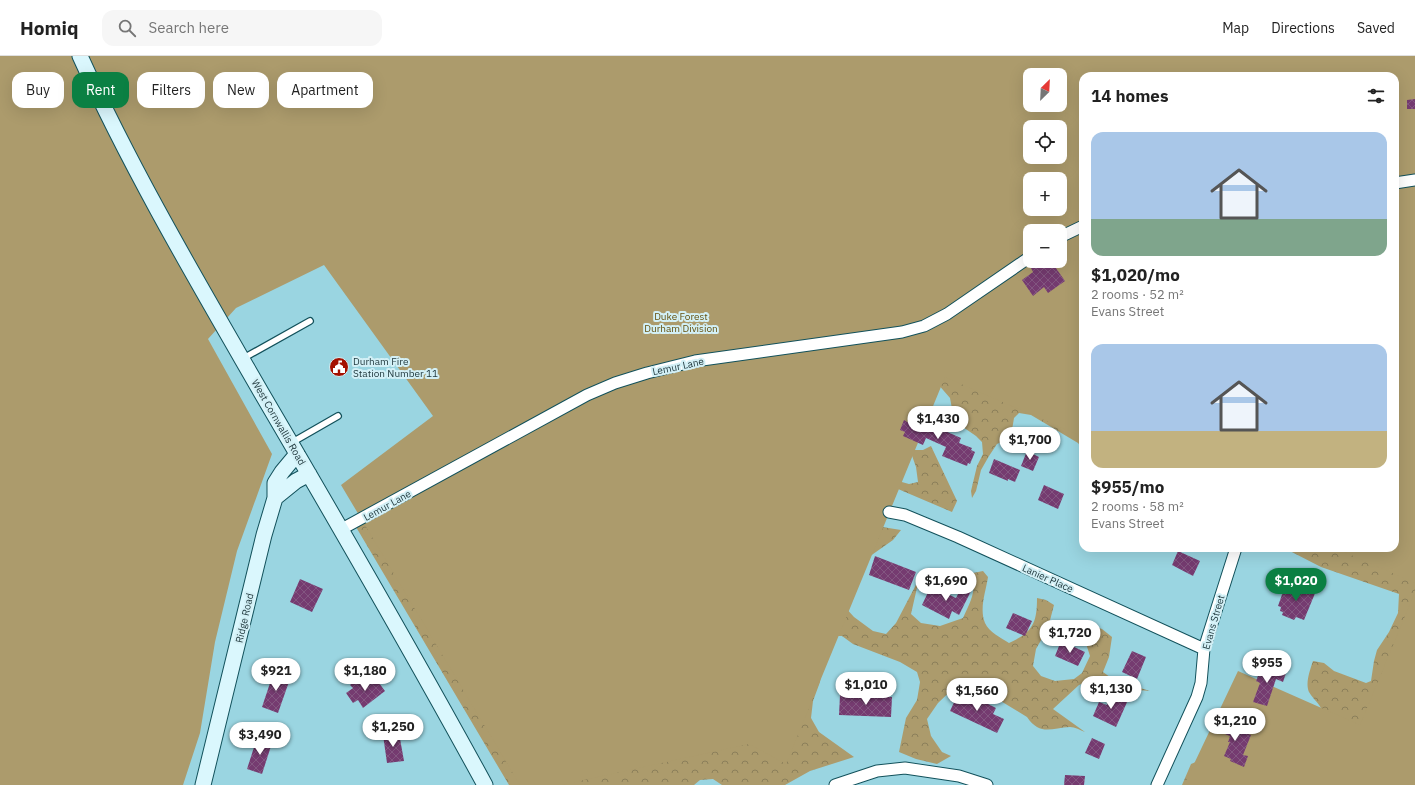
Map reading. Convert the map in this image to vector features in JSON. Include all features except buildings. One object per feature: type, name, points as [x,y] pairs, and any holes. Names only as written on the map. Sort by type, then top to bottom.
[{"type":"street","name":"West Cornwallis Road","points":[[80,56],[120,140],[160,216],[309,474],[485,785]]},
{"type":"street","points":[[1399,183],[1415,180]]},
{"type":"street","points":[[1067,234],[1079,228]]},
{"type":"street","name":"Lemur Lane","points":[[340,530],[587,395],[615,383],[695,361],[902,332],[924,326],[947,314],[1023,262]]},
{"type":"street","name":"Ridge Road","points":[[203,785],[264,535],[275,498],[275,483],[294,448]]},
{"type":"street","points":[[275,498],[296,481],[309,474]]},
{"type":"street","name":"Lanier Place","points":[[889,512],[906,515],[958,537],[1204,649]]},
{"type":"street","name":"Evans Street","points":[[1157,785],[1197,697],[1203,668],[1204,649],[1235,552]]},
{"type":"street","points":[[836,785],[877,771],[905,768],[959,776],[987,785]]},
{"type":"lane","points":[[242,359],[310,321]]},
{"type":"lane","points":[[294,448],[338,416]]},
{"type":"green space","name":"Duke Forest Durham Division","points":[[0,56],[1415,56],[1415,583],[1344,552],[1399,552],[1399,72],[1079,72],[1079,435],[945,377],[786,764],[749,744],[561,785],[520,785],[341,485],[433,416],[324,265],[236,308],[208,339],[272,454],[237,551],[215,642],[200,733],[183,785],[0,785]]},
{"type":"green space","points":[[1079,334],[1079,444],[1031,415],[1019,413],[1014,418],[1012,430],[1008,439],[997,444],[981,470],[976,491],[972,498],[971,491],[977,466],[983,454],[982,442],[957,423],[953,414],[950,398],[937,383],[891,479],[909,484],[918,482],[916,467],[910,450],[923,450],[931,446],[957,501],[952,512],[891,486],[870,525],[901,530],[893,540],[866,559],[844,606],[854,617],[873,631],[886,634],[896,623],[919,579],[911,614],[921,623],[940,626],[963,618],[972,596],[974,586],[973,573],[983,571],[988,577],[983,606],[983,618],[992,632],[1009,643],[1024,635],[1032,626],[1036,614],[1037,598],[1046,600],[1054,605],[1048,628],[1036,649],[1033,666],[1041,676],[1055,681],[1074,679],[1082,673],[1090,656],[1081,628],[1091,625],[1102,629],[1112,637],[1109,657],[1103,672],[1114,680],[1150,691],[1127,689],[1093,679],[1079,685],[1053,709],[1085,732],[1072,727],[1046,730],[1041,729],[1032,723],[1027,717],[971,683],[960,682],[938,703],[927,719],[931,736],[942,752],[951,756],[937,764],[916,759],[899,752],[906,718],[917,700],[920,682],[917,672],[900,662],[853,644],[842,636],[831,636],[825,644],[820,682],[813,701],[811,718],[819,732],[854,757],[810,771],[785,785],[722,785],[713,779],[700,780],[694,785],[509,785],[356,527],[368,518]]},
{"type":"green space","points":[[1399,549],[1415,555],[1415,785],[1182,785],[1191,764],[1322,710],[1309,692],[1308,688],[1308,676],[1313,661],[1324,663],[1334,671],[1366,683],[1371,681],[1377,650],[1389,632],[1398,613],[1399,594],[1321,567],[1292,552],[1399,552]]},
{"type":"green space","points":[[1415,592],[1415,785],[1184,785],[1238,671],[1360,725]]},
{"type":"place","name":"Durham Fire Station Number 11","points":[[339,367]]}]
